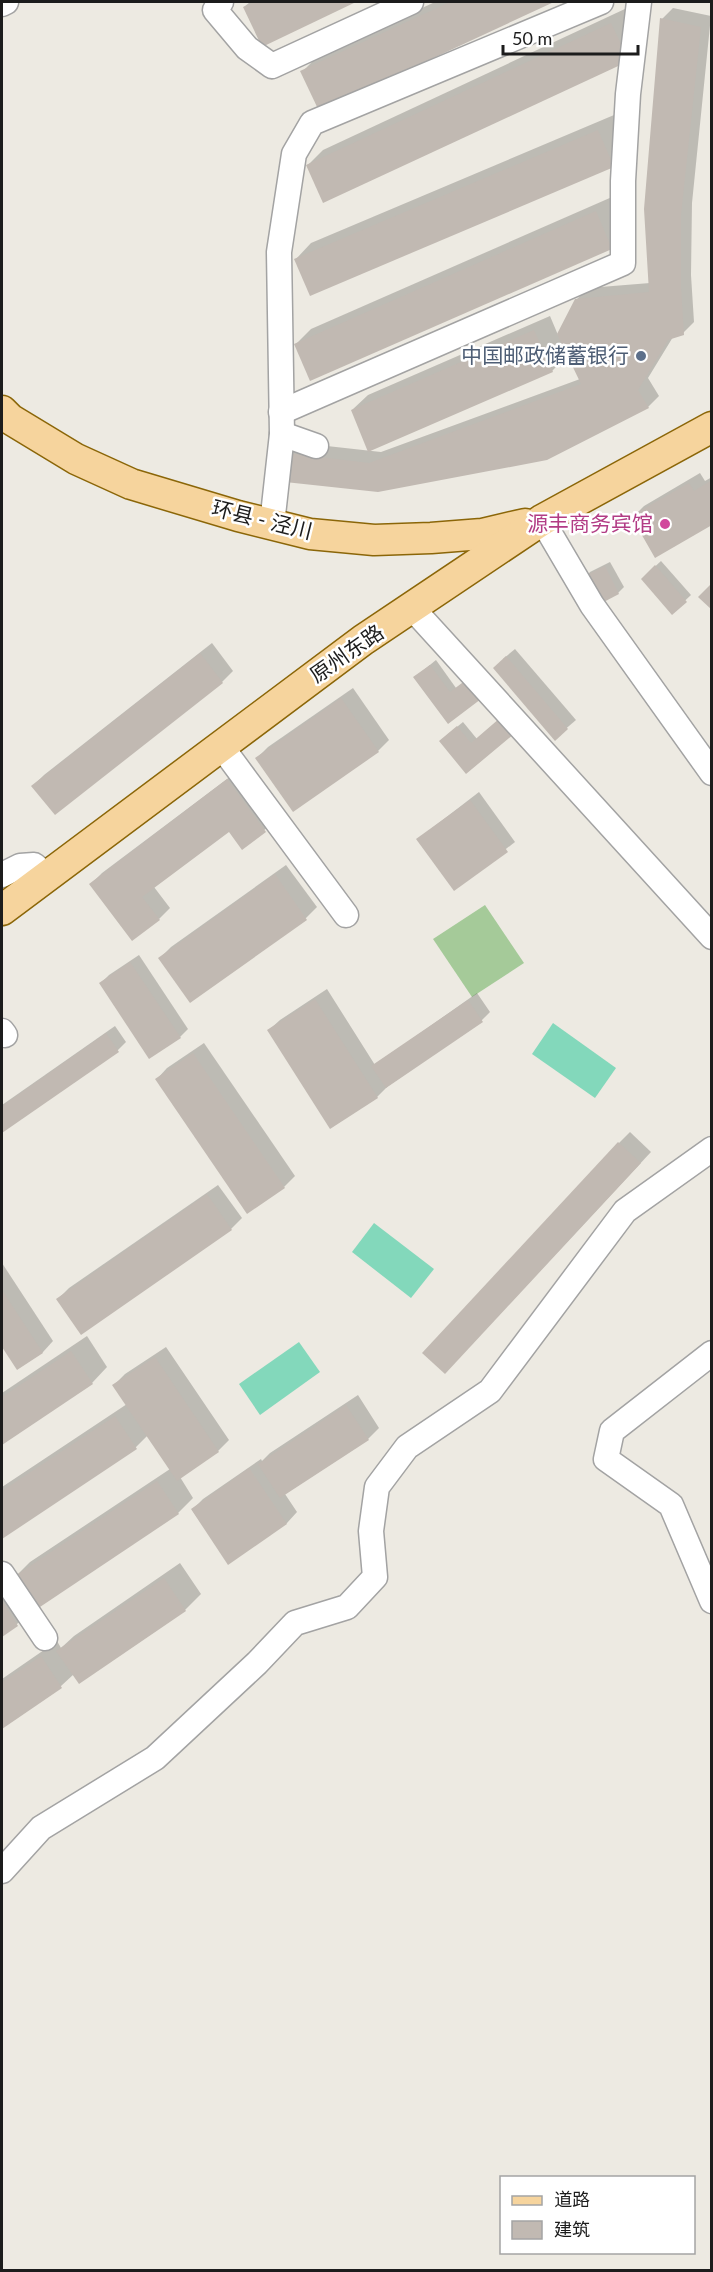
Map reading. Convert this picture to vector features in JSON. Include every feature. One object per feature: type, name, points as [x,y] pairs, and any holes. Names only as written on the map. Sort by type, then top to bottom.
[{"type":"main road","name":"环县 - 泾川","points":[[2,411],[10,419],[76,459],[131,484],[310,534],[385,539],[482,534],[542,520]]},
{"type":"main road","name":"原州东路","points":[[2,910],[363,640],[413,609],[542,520],[710,431]]},
{"type":"street","points":[[2,3],[6,2]]},
{"type":"street","points":[[221,2],[215,10],[247,48],[272,66],[411,2]]},
{"type":"street","points":[[272,524],[281,423],[279,252],[294,154],[312,123],[601,2]]},
{"type":"street","points":[[281,423],[623,263],[623,181],[639,2]]},
{"type":"street","points":[[281,423],[316,446]]},
{"type":"street","points":[[542,520],[592,605],[711,773]]},
{"type":"street","points":[[413,609],[711,937]]},
{"type":"street","points":[[221,746],[346,915]]},
{"type":"street","points":[[2,875],[20,866],[34,865],[47,876]]},
{"type":"street","points":[[2,1871],[42,1828],[155,1758],[258,1663],[295,1623],[347,1606],[375,1577],[371,1531],[377,1487],[407,1447],[490,1391],[625,1211],[711,1149]]},
{"type":"street","points":[[711,1353],[612,1431],[606,1459],[670,1505],[711,1601]]},
{"type":"street","points":[[2,1574],[45,1638]]},
{"type":"green space","points":[[485,905],[524,963],[472,997],[433,939]]},
{"type":"green space","points":[[553,1023],[616,1068],[595,1098],[532,1054]]},
{"type":"green space","points":[[374,1223],[434,1269],[411,1298],[352,1252]]},
{"type":"green space","points":[[299,1342],[320,1372],[260,1415],[239,1384]]},
{"type":"building","points":[[254,2],[356,2],[262,47],[243,7]]},
{"type":"building","points":[[450,2],[554,2],[319,111],[300,71]]},
{"type":"building","points":[[660,18],[701,27],[681,215],[684,335],[668,340],[638,390],[649,408],[547,460],[378,492],[285,482],[287,453],[369,463],[581,384],[557,334],[575,299],[649,292],[644,209]]},
{"type":"building","points":[[611,23],[629,61],[323,203],[306,165]]},
{"type":"building","points":[[598,130],[614,167],[310,296],[294,259]]},
{"type":"building","points":[[596,211],[612,249],[310,381],[294,344]]},
{"type":"building","points":[[534,330],[553,372],[368,452],[351,410]]},
{"type":"building","points":[[712,480],[712,525],[655,558],[631,516],[689,483],[694,491]]},
{"type":"building","points":[[655,565],[687,602],[672,615],[641,579]]},
{"type":"building","points":[[605,566],[619,594],[598,605],[583,577]]},
{"type":"building","points":[[712,583],[712,610],[698,597]]},
{"type":"building","points":[[200,653],[223,683],[55,815],[31,786]]},
{"type":"building","points":[[506,656],[568,729],[555,741],[493,668]]},
{"type":"building","points":[[430,665],[450,692],[466,680],[481,699],[448,724],[413,677]]},
{"type":"building","points":[[341,698],[379,752],[293,812],[255,758]]},
{"type":"building","points":[[500,718],[514,734],[466,774],[439,741],[457,726],[471,743]]},
{"type":"building","points":[[227,779],[266,832],[242,850],[229,832],[142,897],[160,920],[132,941],[89,884]]},
{"type":"building","points":[[470,800],[508,852],[454,891],[416,839]]},
{"type":"building","points":[[275,874],[307,920],[190,1003],[158,958]]},
{"type":"building","points":[[130,962],[181,1038],[149,1059],[99,983]]},
{"type":"building","points":[[315,999],[378,1098],[330,1129],[267,1030]]},
{"type":"building","points":[[468,1000],[483,1022],[386,1088],[371,1066]]},
{"type":"building","points":[[106,1033],[119,1052],[2,1133],[2,1106]]},
{"type":"building","points":[[193,1053],[285,1188],[247,1214],[155,1079]]},
{"type":"building","points":[[618,1142],[641,1163],[445,1374],[422,1353]]},
{"type":"building","points":[[207,1194],[232,1230],[81,1335],[56,1299]]},
{"type":"building","points":[[2,1290],[43,1353],[17,1370],[2,1347]]},
{"type":"building","points":[[71,1351],[93,1384],[2,1445],[2,1397]]},
{"type":"building","points":[[155,1357],[219,1452],[177,1481],[112,1385]]},
{"type":"building","points":[[346,1405],[369,1440],[280,1498],[258,1464]]},
{"type":"building","points":[[115,1416],[137,1449],[2,1539],[2,1491]]},
{"type":"building","points":[[249,1468],[287,1524],[228,1565],[191,1509]]},
{"type":"building","points":[[157,1481],[179,1514],[34,1611],[12,1578]]},
{"type":"building","points":[[164,1578],[186,1611],[79,1684],[56,1651]]},
{"type":"building","points":[[2,1601],[18,1626],[2,1637]]},
{"type":"building","points":[[41,1656],[62,1688],[2,1729],[2,1682]]},
{"type":"place","name":"中国邮政储蓄银行","points":[[641,356]]},
{"type":"place","name":"源丰商务宾馆","points":[[665,524]]}]
